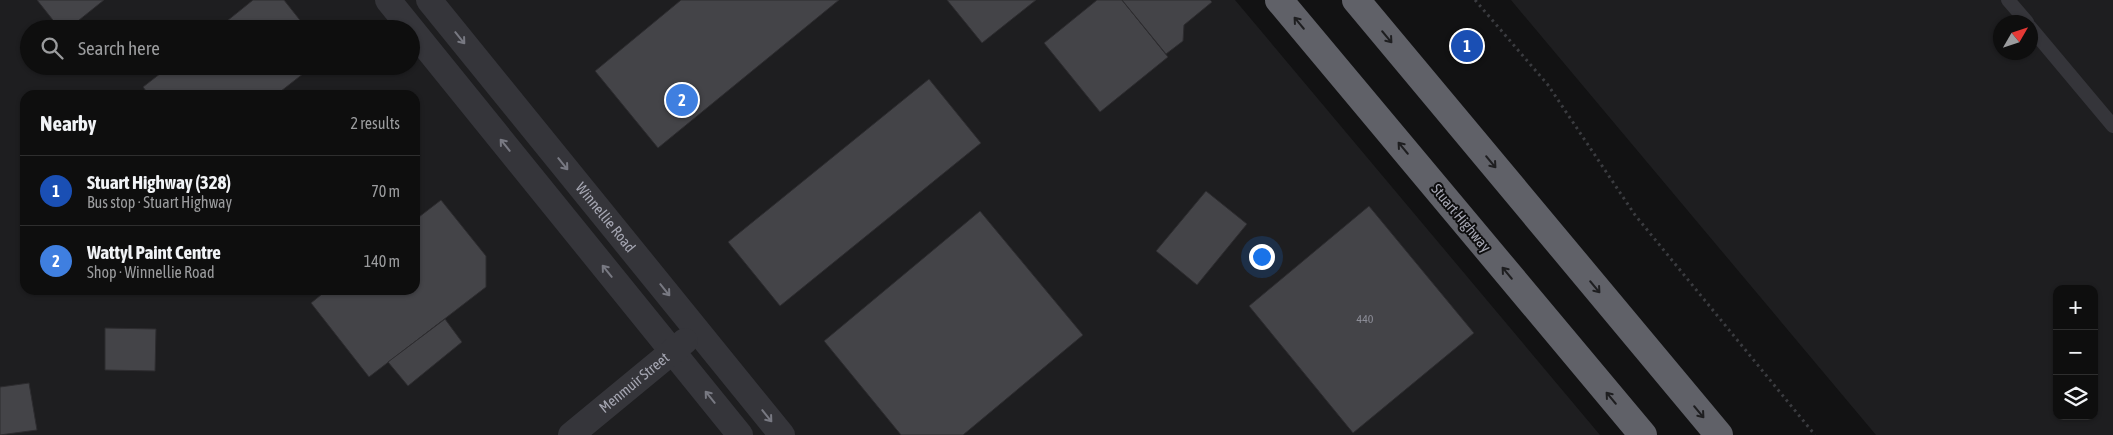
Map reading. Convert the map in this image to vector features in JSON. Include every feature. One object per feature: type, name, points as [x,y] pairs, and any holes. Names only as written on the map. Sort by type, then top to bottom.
[{"type":"highway","name":"Stuart Highway","points":[[1279,0],[1642,435]]},
{"type":"highway","points":[[1356,0],[1719,435]]},
{"type":"street","points":[[388,0],[404,20]]},
{"type":"street","name":"Winnellie Road","points":[[429,0],[782,435]]},
{"type":"street","points":[[420,40],[740,435]]},
{"type":"street","name":"Menmuir Street","points":[[571,435],[698,331]]},
{"type":"lane","points":[[2008,0],[2021,15]]},
{"type":"lane","points":[[2038,37],[2113,126]]},
{"type":"path","points":[[1475,0],[1548,85],[1635,215],[1815,435]]},
{"type":"shaded area","points":[[0,0],[1235,0],[1600,435],[0,435]]},
{"type":"shaded area","points":[[1511,0],[2113,0],[2113,435],[1876,435]]},
{"type":"building","points":[[37,0],[104,0],[79,20],[53,20]]},
{"type":"building","points":[[253,0],[284,0],[300,20],[228,20]]},
{"type":"building","points":[[681,0],[839,0],[658,148],[595,71]]},
{"type":"building","points":[[947,0],[1036,0],[982,43]]},
{"type":"building","points":[[1097,0],[1122,0],[1168,57],[1100,112],[1044,43]]},
{"type":"building","points":[[1122,0],[1210,0],[1212,2],[1184,25],[1183,41],[1166,54]]},
{"type":"building","points":[[158,75],[302,75],[282,90],[145,90],[143,87]]},
{"type":"building","points":[[929,79],[981,143],[780,306],[728,242]]},
{"type":"building","points":[[1206,191],[1247,224],[1197,285],[1156,251]]},
{"type":"building","points":[[441,200],[486,256],[486,287],[369,377],[311,303],[321,295],[420,295],[420,216]]},
{"type":"building","points":[[1369,206],[1474,333],[1353,433],[1249,306]]},
{"type":"building","points":[[980,211],[1083,335],[963,435],[901,435],[824,341]]},
{"type":"building","points":[[445,319],[462,342],[408,386],[388,362]]},
{"type":"building","points":[[105,328],[156,329],[155,371],[105,370]]},
{"type":"building","points":[[29,383],[37,430],[0,435],[0,387]]},
{"type":"place","name":"Stuart Highway (328)","points":[[1467,46]]},
{"type":"place","name":"Wattyl Paint Centre","points":[[682,100]]}]
